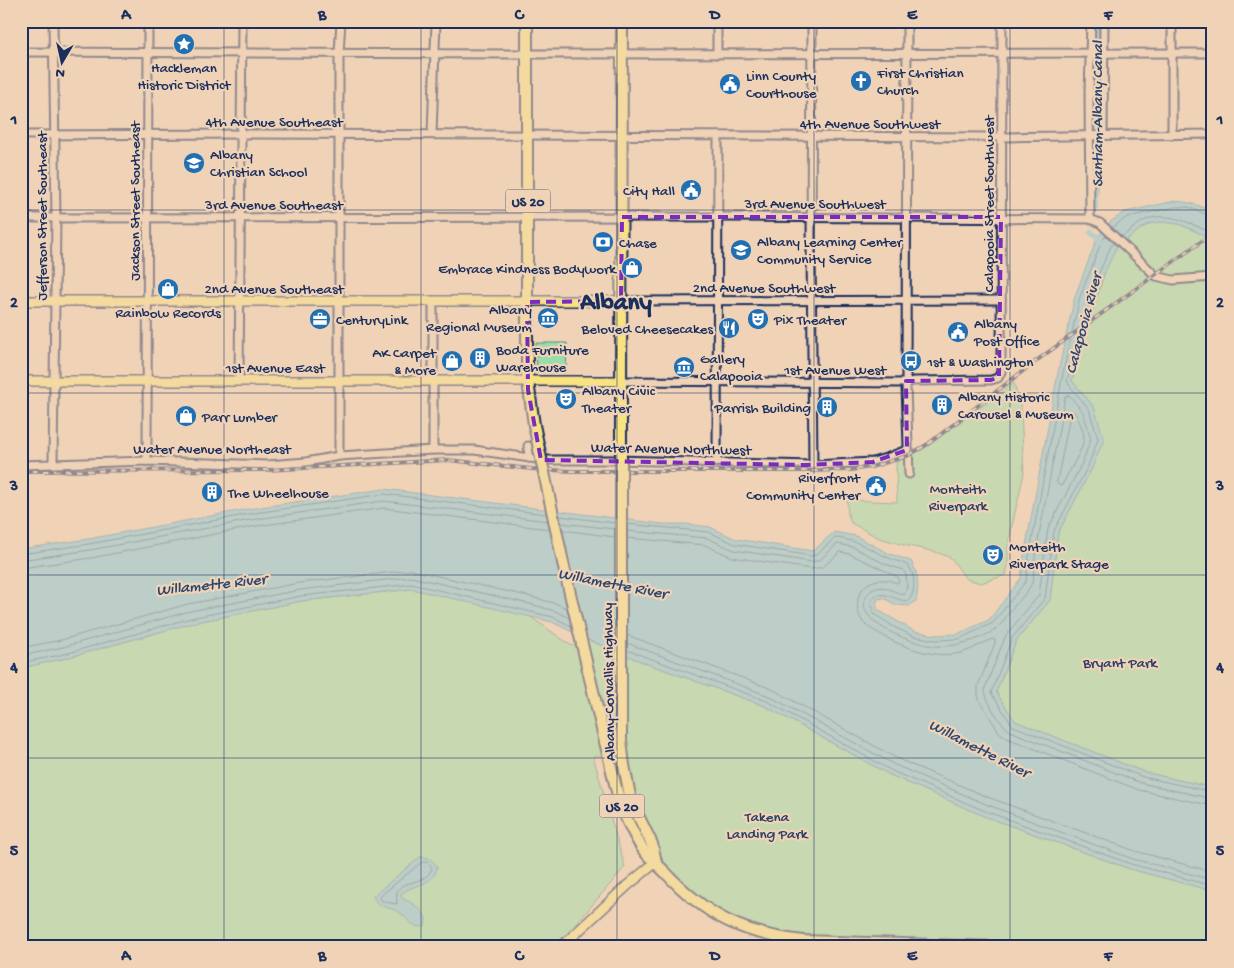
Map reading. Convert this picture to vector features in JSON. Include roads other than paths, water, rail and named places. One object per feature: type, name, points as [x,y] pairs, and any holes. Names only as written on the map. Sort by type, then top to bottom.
[{"type":"highway","name":"US 20","points":[[527,21],[528,382]]},
{"type":"highway","name":"US 20","points":[[621,381],[622,21]]},
{"type":"highway","name":"Albany-Corvallis Highway","points":[[621,381],[621,740],[631,801],[652,844],[656,862]]},
{"type":"highway","name":"Albany-Corvallis Highway","points":[[528,382],[534,425],[565,572],[605,742],[623,810],[646,853],[678,886],[706,909],[735,925],[764,935],[803,941],[999,947]]},
{"type":"main road","name":"2nd Avenue Southeast","points":[[21,301],[527,302]]},
{"type":"main road","name":"2nd Avenue Southwest","points":[[527,302],[621,301]]},
{"type":"main road","name":"1st Avenue East","points":[[21,381],[528,382]]},
{"type":"main road","name":"1st Avenue West","points":[[528,382],[621,381]]},
{"type":"main road","points":[[561,947],[621,891],[656,862]]},
{"type":"street","name":"Jefferson Street Southeast","points":[[53,21],[56,218],[53,464]]},
{"type":"street","name":"Jackson Street Southeast","points":[[147,461],[148,21]]},
{"type":"street","points":[[240,381],[242,21]]},
{"type":"street","points":[[339,456],[339,53],[341,21]]},
{"type":"street","points":[[432,134],[436,21]]},
{"type":"street","points":[[717,21],[718,54]]},
{"type":"street","points":[[812,21],[813,465]]},
{"type":"street","points":[[906,21],[906,383],[909,474]]},
{"type":"street","name":"Calapooia Street Southwest","points":[[991,380],[998,378],[1000,372],[1002,21]]},
{"type":"street","points":[[1091,21],[1097,53],[1102,136]]},
{"type":"street","points":[[1090,219],[1091,136],[1097,53],[1104,21]]},
{"type":"street","points":[[1172,21],[1172,135]]},
{"type":"street","points":[[21,52],[436,54],[1213,53]]},
{"type":"street","name":"4th Avenue Southeast","points":[[21,136],[148,134],[527,135]]},
{"type":"street","name":"4th Avenue Southwest","points":[[527,135],[1001,137],[1213,134]]},
{"type":"street","points":[[717,463],[718,136]]},
{"type":"street","name":"3rd Avenue Southeast","points":[[21,218],[528,217]]},
{"type":"street","name":"3rd Avenue Southwest","points":[[528,217],[1001,217],[1090,219],[1100,223],[1153,274],[1166,279],[1213,277]]},
{"type":"street","name":"2nd Avenue Southwest","points":[[621,301],[1001,300]]},
{"type":"street","points":[[433,302],[433,450]]},
{"type":"street","name":"1st Avenue West","points":[[621,381],[906,383],[913,381],[991,380]]},
{"type":"street","points":[[528,446],[529,458]]},
{"type":"street","name":"Water Avenue Northeast","points":[[21,464],[147,461],[267,465],[306,462],[339,456],[433,450]]},
{"type":"street","name":"Water Avenue Northwest","points":[[433,450],[474,450],[552,460],[813,465],[873,462],[907,450]]},
{"type":"water","points":[[1094,21],[1099,21],[1097,196],[1094,196]]},
{"type":"water","points":[[1175,201],[1195,204],[1213,213],[1213,239],[1179,224],[1151,223],[1116,248],[1100,283],[1072,381],[1094,407],[1104,439],[1092,468],[1058,533],[1050,600],[1016,641],[996,692],[1015,721],[1144,772],[1213,788],[1213,891],[1130,869],[984,816],[890,775],[765,706],[648,664],[588,640],[552,622],[412,589],[302,601],[192,623],[66,658],[21,668],[21,549],[88,539],[254,508],[384,489],[662,524],[687,524],[710,527],[736,539],[813,551],[834,532],[856,536],[890,554],[911,561],[916,571],[918,585],[916,601],[909,606],[895,605],[884,598],[878,599],[876,604],[878,610],[914,631],[935,635],[957,634],[989,620],[1021,578],[1059,367],[1075,296],[1096,241],[1110,222],[1125,212]]},
{"type":"water","points":[[420,857],[430,859],[437,867],[432,878],[401,894],[402,898],[420,909],[425,917],[425,926],[417,927],[399,912],[378,903],[373,896]]},
{"type":"waterway","name":"Santiam-Albany Canal","points":[[1095,190],[1095,208]]},
{"type":"waterway","name":"Santiam-Albany Canal","points":[[1091,232],[1103,243]]},
{"type":"railway","points":[[21,471],[268,470],[448,460],[531,469],[572,471],[808,471],[851,470],[871,467],[907,456],[928,444],[1036,361],[1213,233]]},
{"type":"place","name":"Hackleman Historic District","points":[[184,44]]},
{"type":"place","name":"First Christian Church","points":[[861,81]]},
{"type":"place","name":"Linn County Courthouse","points":[[730,84]]},
{"type":"place","name":"Albany Christian School","points":[[194,163]]},
{"type":"place","name":"City Hall","points":[[691,190]]},
{"type":"place","name":"Chase","points":[[603,242]]},
{"type":"place","name":"Albany Learning Center Community Service","points":[[741,250]]},
{"type":"place","name":"Embrace Kindness Bodywork","points":[[632,268]]},
{"type":"place","name":"Rainbow Records","points":[[168,289]]},
{"type":"place","name":"Albany Regional Museum","points":[[548,318]]},
{"type":"place","name":"CenturyLink","points":[[320,319]]},
{"type":"place","name":"Pix Theater","points":[[758,319]]},
{"type":"place","name":"Beloved Cheesecakes","points":[[729,328]]},
{"type":"place","name":"Albany Post Office","points":[[958,332]]},
{"type":"place","name":"Boda Furniture Warehouse","points":[[480,358]]},
{"type":"place","name":"AK Carpet & More","points":[[452,361]]},
{"type":"place","name":"1st & Washington","points":[[911,361]]},
{"type":"place","name":"Gallery Calapooia","points":[[684,367]]},
{"type":"place","name":"Albany Civic Theater","points":[[566,399]]},
{"type":"place","name":"Albany Historic Carousel & Museum","points":[[942,405]]},
{"type":"place","name":"Parrish Building","points":[[827,407]]},
{"type":"place","name":"Parr Lumber","points":[[186,416]]},
{"type":"place","name":"Riverfront Community Center","points":[[876,486]]},
{"type":"place","name":"The Wheelhouse","points":[[212,492]]},
{"type":"place","name":"Monteith Riverpark Stage","points":[[993,555]]},
{"type":"district","name":"Albany","points":[[616,300]]},
{"type":"water label","name":"Calapooia River","points":[[1082,323]]},
{"type":"water label","name":"Willamette River","points":[[613,582]]},
{"type":"water label","name":"Willamette River","points":[[211,583]]},
{"type":"water label","name":"Willamette River","points":[[980,747]]},
{"type":"park label","name":"Monteith Riverpark","points":[[958,496]]},
{"type":"park label","name":"Bryant Park","points":[[1120,662]]},
{"type":"park label","name":"Takena Landing Park","points":[[767,824]]}]
